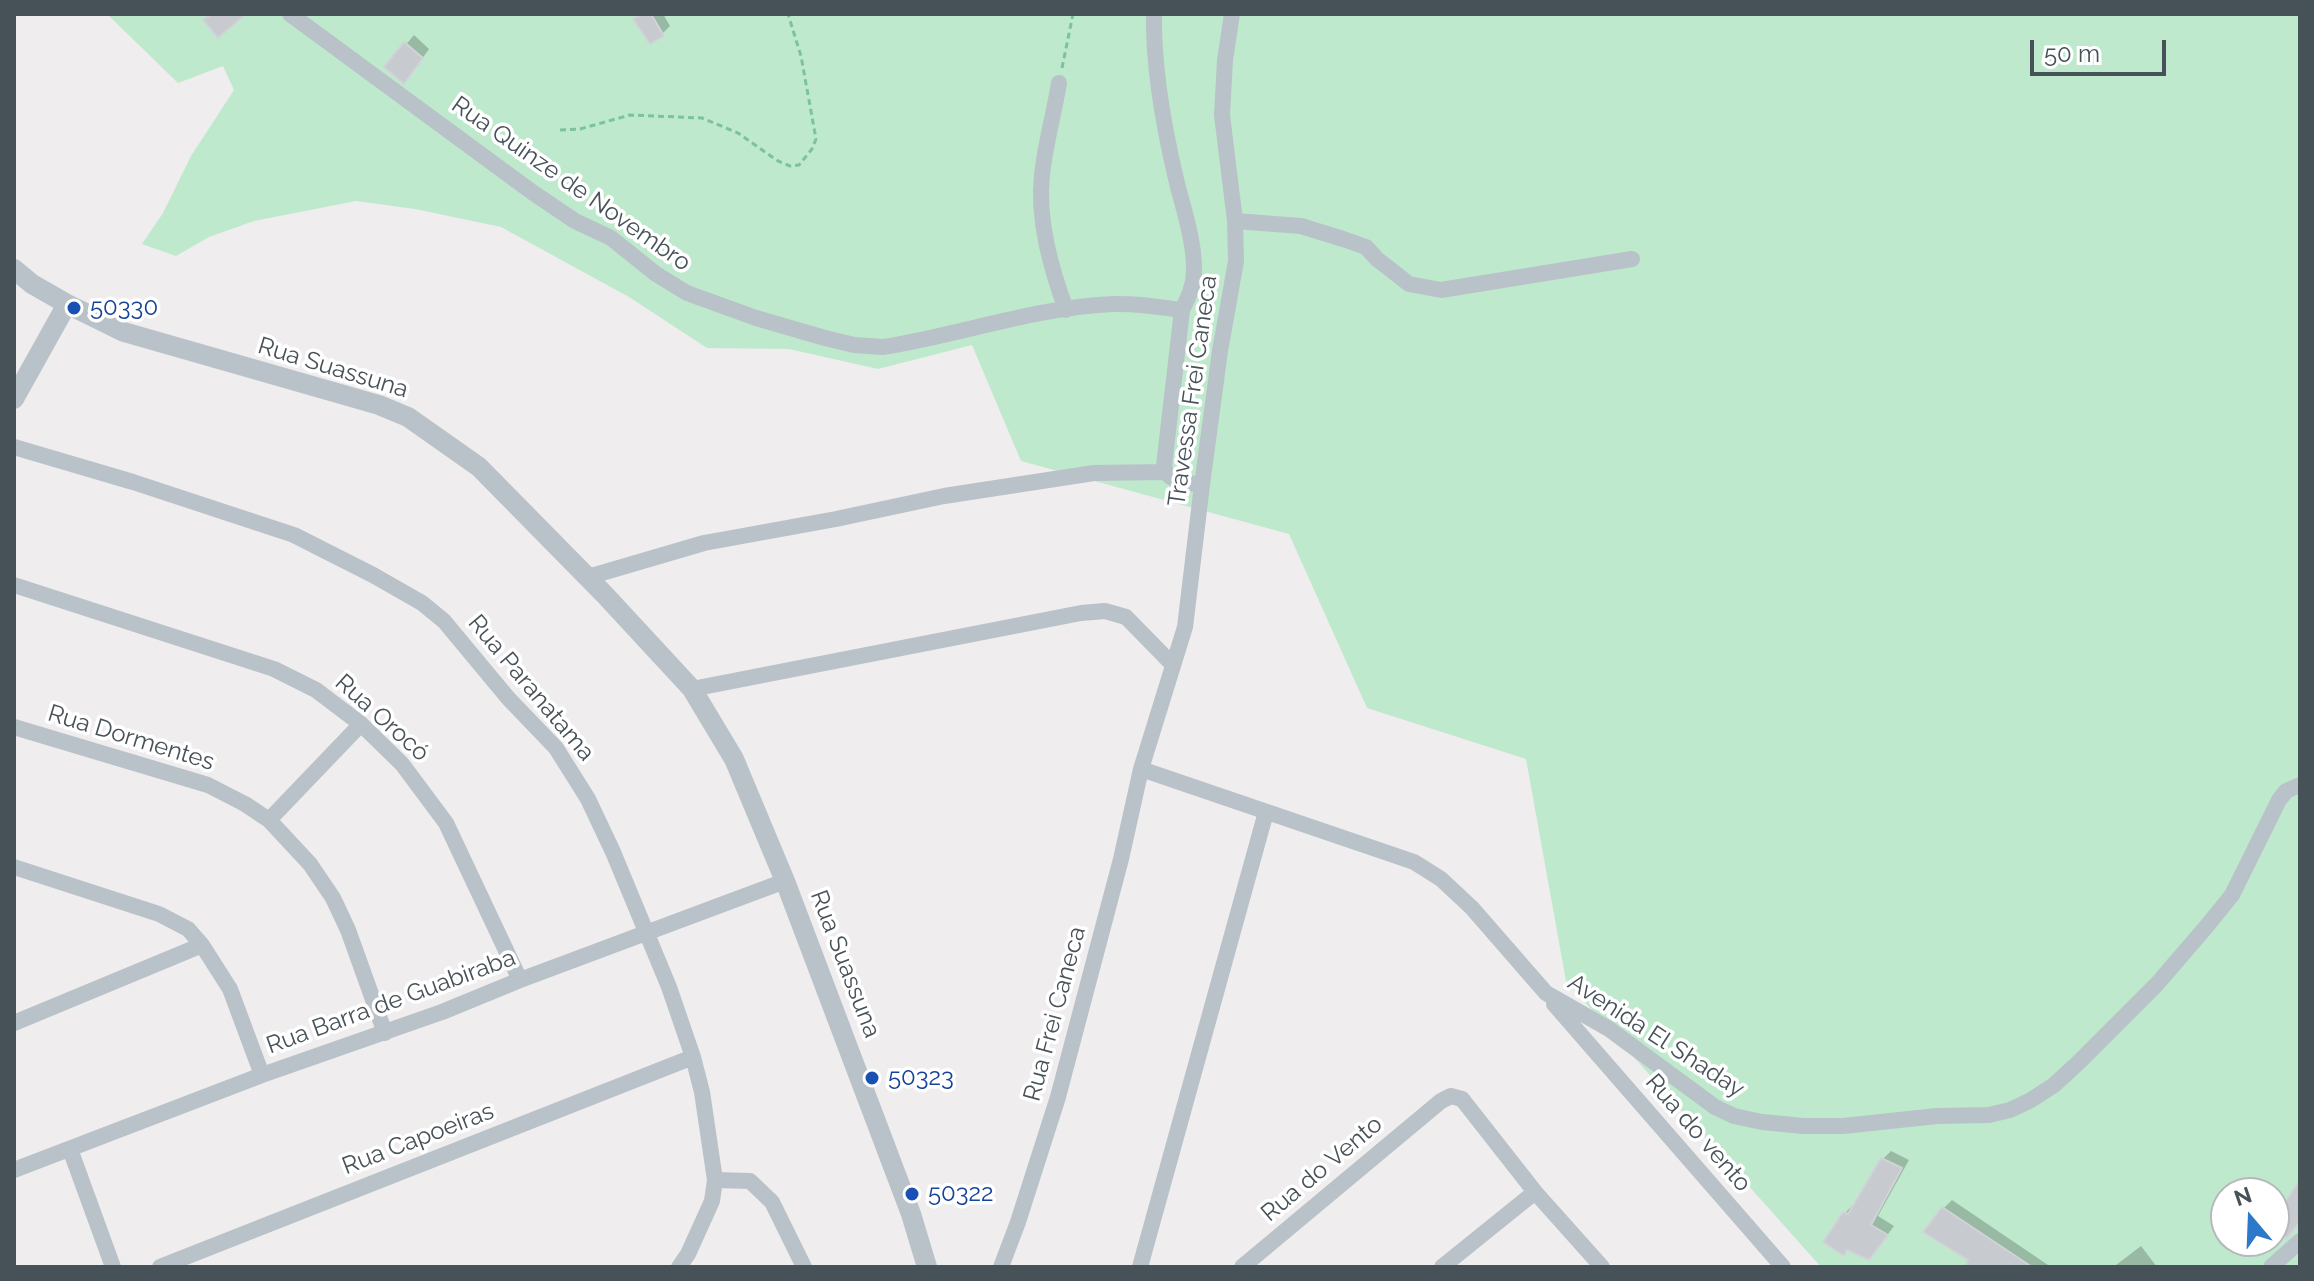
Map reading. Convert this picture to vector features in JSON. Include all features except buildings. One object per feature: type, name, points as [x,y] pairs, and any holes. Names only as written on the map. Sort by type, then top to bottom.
[{"type":"street","name":"Rua Quinze de Novembro","points":[[290,14],[532,192],[575,221],[611,238],[656,274],[687,293],[756,318],[854,345],[883,347],[1008,320],[1113,304],[1182,310]]},
{"type":"street","points":[[1154,14],[1160,90],[1193,257],[1192,291],[1182,310],[1165,472]]},
{"type":"street","name":"Travessa Frei Caneca","points":[[1141,769],[1185,627],[1220,351],[1236,261],[1235,221],[1222,115],[1225,60],[1232,14]]},
{"type":"street","points":[[1059,83],[1042,174],[1041,208],[1056,281],[1066,310]]},
{"type":"street","points":[[1235,221],[1301,226],[1343,239],[1366,247],[1409,284],[1441,290],[1632,259]]},
{"type":"street","name":"Rua Suassuna","points":[[14,269],[32,284],[124,332],[379,405],[408,417],[479,467],[588,577],[692,689],[734,759],[785,881],[911,1214],[927,1267]]},
{"type":"street","points":[[14,399],[67,304]]},
{"type":"street","name":"Rua Paranatama","points":[[14,447],[294,535],[373,575],[422,603],[444,621],[508,698],[556,748],[588,799],[613,852],[669,987],[702,1092],[715,1180],[712,1201],[702,1226],[679,1267]]},
{"type":"street","points":[[588,577],[704,543],[944,496],[1094,473],[1165,472],[1173,479],[1202,485]]},
{"type":"street","name":"Rua Orocó","points":[[14,585],[274,669],[316,690],[361,724],[402,764],[446,823],[520,980]]},
{"type":"street","points":[[692,689],[1081,613],[1105,611],[1126,617],[1173,665]]},
{"type":"street","points":[[269,820],[361,724]]},
{"type":"street","name":"Rua Dormentes","points":[[14,727],[208,785],[269,820],[310,864],[333,898],[348,930],[385,1033]]},
{"type":"street","name":"Avenida El Shaday","points":[[1141,769],[1414,862],[1441,879],[1472,908],[1546,993],[1609,1029],[1715,1107],[1734,1116],[1803,1126],[1989,1115],[2010,1110],[2054,1085],[2176,963],[2232,895],[2279,800],[2286,791],[2300,785]]},
{"type":"street","name":"Rua Frei Caneca","points":[[1001,1267],[1058,1097],[1121,859],[1141,769]]},
{"type":"street","points":[[1140,1267],[1266,812]]},
{"type":"street","points":[[14,867],[159,914],[188,929],[230,989],[262,1075]]},
{"type":"street","name":"Rua Barra de Guabiraba","points":[[14,1170],[785,881]]},
{"type":"street","points":[[14,1023],[202,945]]},
{"type":"street","name":"Rua do vento","points":[[1546,993],[1783,1267]]},
{"type":"street","name":"Rua Capoeiras","points":[[160,1267],[693,1057]]},
{"type":"street","name":"Rua do Vento","points":[[1242,1267],[1451,1096],[1462,1099],[1535,1192]]},
{"type":"street","points":[[70,1149],[113,1267]]},
{"type":"street","points":[[715,1180],[750,1181],[772,1202],[804,1267]]},
{"type":"street","points":[[1442,1267],[1535,1192],[1602,1267]]},
{"type":"street","points":[[2271,1267],[2300,1241]]},
{"type":"path","points":[[560,130],[580,129],[630,115],[702,118],[738,133],[778,161],[790,166],[799,165],[816,139],[801,56],[788,14]]},
{"type":"path","points":[[1059,83],[1073,14]]},
{"type":"green space","points":[[2300,14],[2300,1267],[1821,1267],[1566,981],[1526,759],[1367,708],[1289,534],[1021,461],[972,345],[878,369],[789,349],[707,348],[629,297],[501,227],[415,209],[356,201],[254,221],[209,237],[176,256],[142,244],[163,213],[191,156],[234,90],[223,66],[178,83],[108,15]]},
{"type":"place","name":"50330","points":[[74,308]]},
{"type":"place","name":"50323","points":[[872,1078]]},
{"type":"place","name":"50322","points":[[912,1194]]}]
